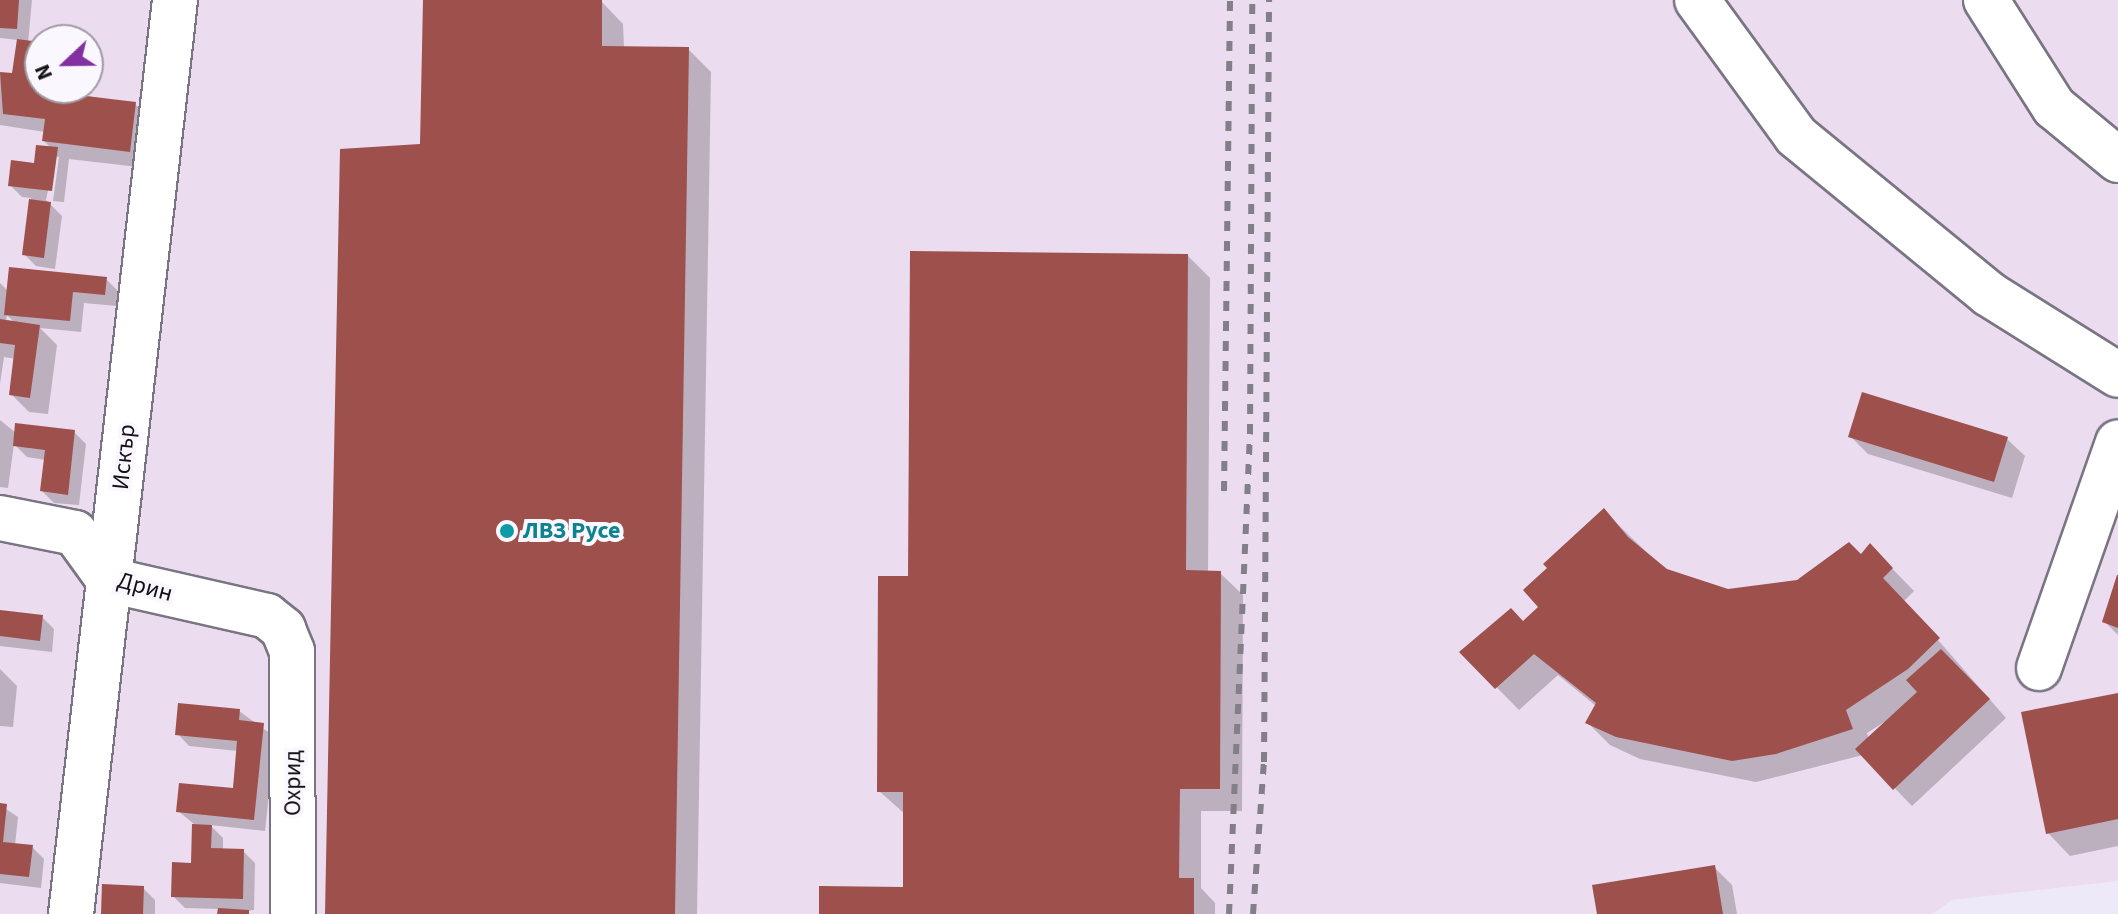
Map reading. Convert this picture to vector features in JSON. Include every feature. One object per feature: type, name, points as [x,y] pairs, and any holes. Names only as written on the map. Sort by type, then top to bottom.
[{"type":"street","name":"Искър","points":[[71,914],[175,0]]},
{"type":"street","points":[[1697,0],[1796,136],[1989,294],[2118,375]]},
{"type":"street","points":[[1986,0],[2054,107],[2118,160]]},
{"type":"street","points":[[2039,668],[2118,442]]},
{"type":"street","name":"Дрин","points":[[0,518],[75,533],[109,580],[267,616],[283,629],[292,651]]},
{"type":"street","name":"Охрид","points":[[292,651],[293,914]]},
{"type":"shaded area","points":[[0,0],[2118,0],[2118,881],[1952,900],[1932,914],[0,914]]},
{"type":"building","points":[[0,0],[19,0],[17,29],[0,28]]},
{"type":"building","name":"ЛВЗ Русе","points":[[423,0],[602,0],[602,46],[689,47],[675,914],[325,914],[340,149],[420,144]]},
{"type":"building","points":[[17,39],[24,40],[24,104],[104,104],[104,98],[136,102],[130,152],[42,141],[45,119],[3,114],[0,72],[12,73]]},
{"type":"building","points":[[36,145],[58,147],[52,191],[8,186],[11,160],[34,163]]},
{"type":"building","points":[[29,199],[51,202],[44,258],[22,255]]},
{"type":"building","points":[[910,251],[1188,254],[1186,570],[1221,571],[1220,789],[1180,789],[1179,878],[1194,878],[1194,914],[819,914],[819,886],[903,887],[903,792],[877,792],[878,576],[908,576]]},
{"type":"building","points":[[9,267],[107,277],[105,295],[73,292],[70,321],[4,315]]},
{"type":"building","points":[[0,319],[40,325],[30,398],[9,395],[15,345],[0,343]]},
{"type":"building","points":[[1862,392],[2008,437],[1994,482],[1848,437]]},
{"type":"building","points":[[15,423],[75,430],[68,495],[40,491],[45,450],[13,446]]},
{"type":"building","points":[[1604,508],[1628,537],[1667,569],[1728,589],[1797,580],[1849,542],[1861,554],[1870,543],[1893,568],[1883,578],[1940,638],[1908,669],[1846,710],[1853,729],[1776,754],[1732,761],[1616,737],[1585,723],[1596,703],[1534,654],[1495,689],[1459,652],[1511,608],[1523,621],[1538,607],[1523,590],[1547,568],[1543,564]]},
{"type":"building","points":[[2118,575],[2118,628],[2102,622]]},
{"type":"building","points":[[0,610],[43,615],[40,641],[0,636]]},
{"type":"building","points":[[1941,649],[1990,699],[1893,790],[1855,749],[1917,692],[1906,680]]},
{"type":"building","points":[[2118,693],[2118,819],[2046,834],[2021,712]]},
{"type":"building","points":[[178,703],[240,709],[239,720],[264,723],[254,820],[176,812],[179,783],[233,788],[237,741],[175,735]]},
{"type":"building","points":[[0,803],[7,804],[3,842],[33,845],[29,877],[0,874]]},
{"type":"building","points":[[192,824],[212,825],[211,848],[244,849],[243,899],[171,897],[172,862],[191,863]]},
{"type":"building","points":[[1715,865],[1723,914],[1597,914],[1592,885]]},
{"type":"building","points":[[102,884],[144,886],[143,914],[101,914]]},
{"type":"building","points":[[218,908],[249,910],[249,914],[217,914]]},
{"type":"railway","points":[[1224,491],[1230,0]]},
{"type":"railway","points":[[1229,914],[1250,434],[1252,0]]},
{"type":"railway","points":[[1253,914],[1264,762],[1269,0]]},
{"type":"place","name":"ЛВЗ Русе","points":[[507,531]]}]
